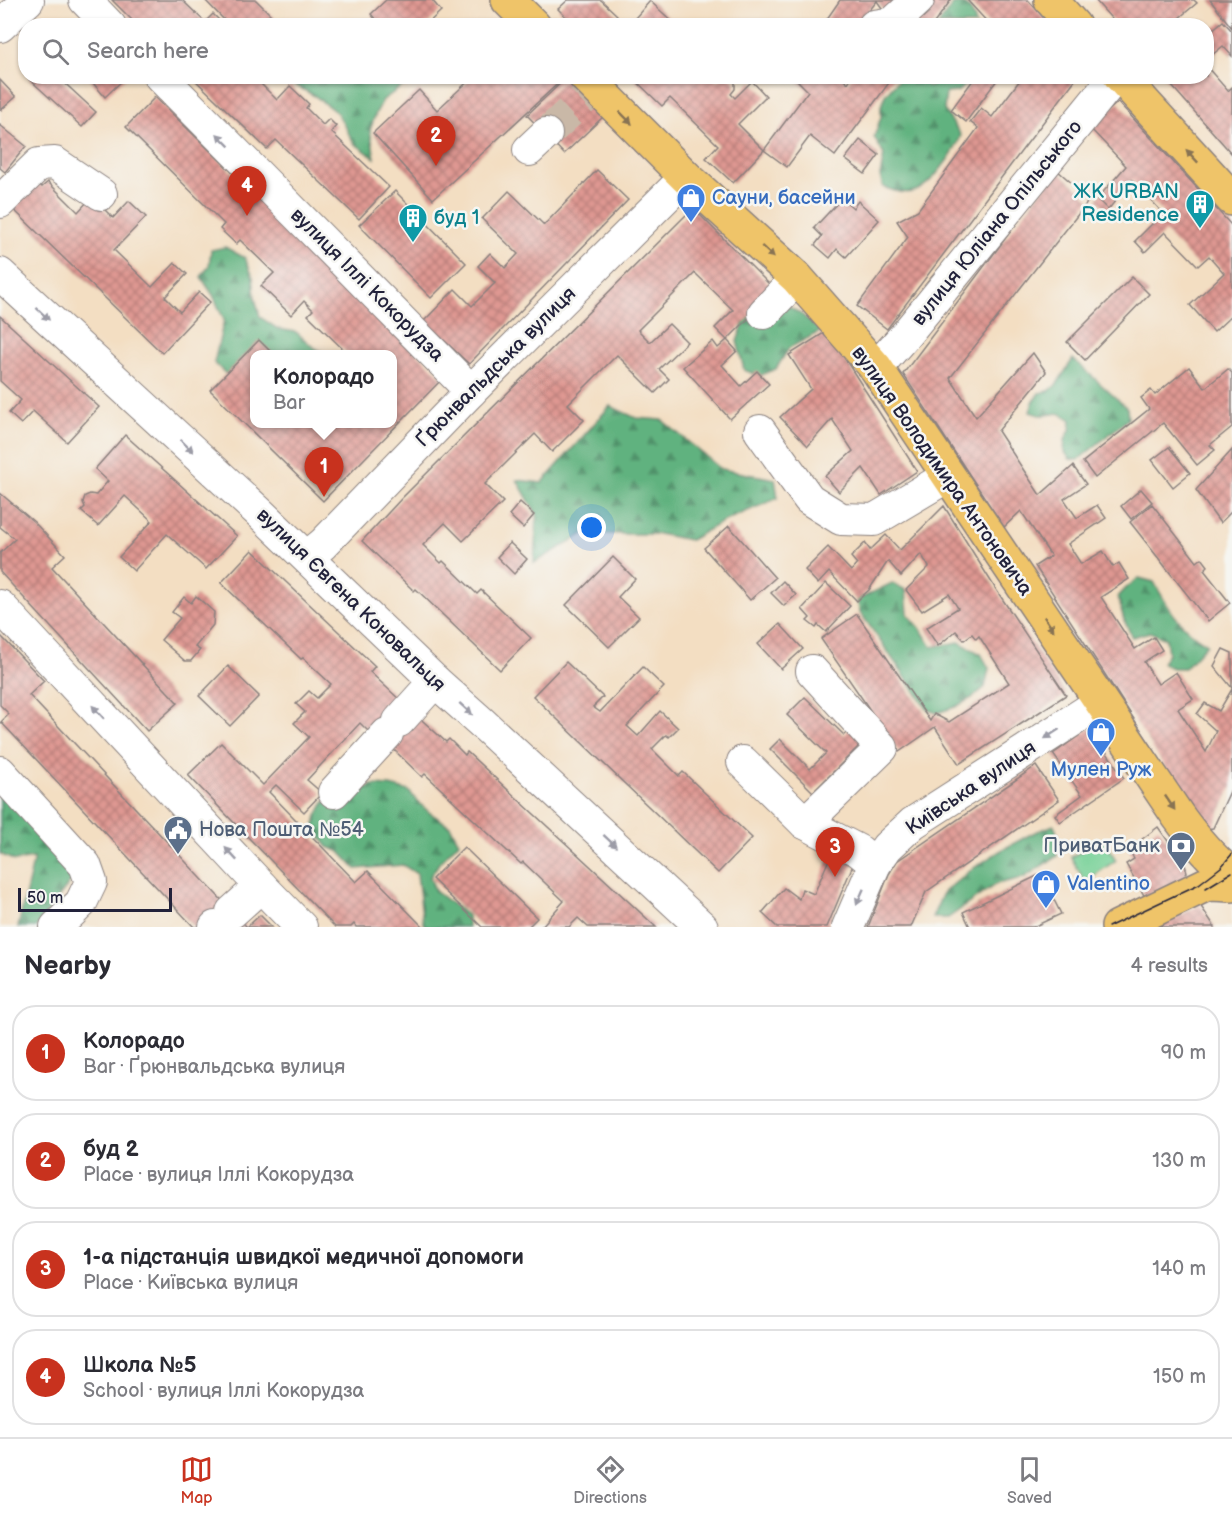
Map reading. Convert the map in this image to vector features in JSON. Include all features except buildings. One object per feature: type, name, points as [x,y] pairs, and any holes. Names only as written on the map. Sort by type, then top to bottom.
[{"type":"main road","points":[[508,0],[526,18]]},
{"type":"main road","points":[[1051,0],[1067,18]]},
{"type":"main road","points":[[1125,84],[1232,199]]},
{"type":"main road","name":"вулиця Володимира Антоновича","points":[[589,87],[797,278],[876,368],[1196,840],[1218,865],[1232,875]]},
{"type":"main road","points":[[1118,927],[1205,885],[1214,883],[1232,885]]},
{"type":"street","points":[[0,26],[28,0]]},
{"type":"street","points":[[85,0],[102,18]]},
{"type":"street","points":[[898,18],[918,0]]},
{"type":"street","name":"вулиця Іллі Кокорудза","points":[[168,84],[471,391]]},
{"type":"street","name":"вулиця Юліана Опільського","points":[[876,368],[1111,84]]},
{"type":"street","points":[[0,202],[39,165],[54,164],[101,194]]},
{"type":"street","name":"Ґрюнвальдська вулиця","points":[[307,557],[323,544],[471,391],[686,177]]},
{"type":"street","name":"вулиця Євгена Коновальця","points":[[0,274],[307,557],[435,681],[702,927]]},
{"type":"street","points":[[764,313],[797,278]]},
{"type":"street","points":[[760,431],[809,499],[841,519],[874,520],[948,476]]},
{"type":"street","points":[[0,606],[301,927]]},
{"type":"street","points":[[804,823],[882,748],[812,671]]},
{"type":"street","points":[[333,792],[435,681]]},
{"type":"street","name":"Київська вулиця","points":[[848,927],[875,864],[887,847],[913,823],[1101,702]]},
{"type":"street","points":[[743,762],[804,823],[859,851],[875,864]]},
{"type":"street","points":[[0,772],[85,865],[91,882],[81,903],[56,927]]},
{"type":"street","points":[[221,922],[261,886]]},
{"type":"green space","points":[[953,4],[962,4],[966,5],[974,18],[943,18]]},
{"type":"green space","points":[[293,84],[405,84],[383,100],[376,113],[370,130],[375,158],[354,143],[337,113],[315,96]]},
{"type":"green space","points":[[895,84],[924,84],[930,87],[934,84],[967,84],[957,92],[946,93],[944,110],[961,135],[958,142],[941,169],[918,190],[908,192],[883,187],[880,176],[884,155],[874,137],[885,95]]},
{"type":"green space","points":[[225,247],[245,258],[253,277],[260,317],[278,329],[296,332],[318,350],[269,350],[259,341],[226,374],[214,363],[224,320],[213,295],[201,277],[209,266],[211,250]]},
{"type":"green space","points":[[763,306],[788,306],[821,331],[789,348],[776,369],[759,376],[744,370],[737,341],[745,320]]},
{"type":"green space","points":[[1073,359],[1127,408],[1128,419],[1078,460],[1070,459],[1064,451],[1071,420],[1058,413],[1041,415],[1030,412],[1039,393],[1049,391],[1057,384]]},
{"type":"green space","points":[[610,406],[636,418],[662,420],[721,469],[775,479],[778,498],[724,521],[690,540],[658,534],[584,534],[534,563],[537,515],[517,480],[542,483]]},
{"type":"green space","points":[[1139,578],[1154,582],[1176,617],[1197,638],[1207,644],[1185,668],[1172,668],[1162,663],[1168,653],[1166,639],[1150,632],[1132,637],[1124,620],[1118,597]]},
{"type":"green space","points":[[892,583],[906,590],[908,614],[932,647],[959,642],[981,654],[989,668],[985,687],[972,698],[937,713],[928,710],[860,612],[857,601],[859,599]]},
{"type":"green space","points":[[0,785],[78,872],[36,927],[18,927],[34,858],[15,861],[0,854]]},
{"type":"green space","points":[[372,785],[390,786],[409,791],[430,813],[450,826],[459,842],[439,863],[430,877],[435,891],[468,916],[468,927],[426,927],[423,923],[417,874],[403,865],[356,869],[339,851],[328,847],[314,829],[324,802],[352,795]]},
{"type":"green space","points":[[1054,825],[1058,836],[1057,856],[1023,878],[996,884],[948,918],[932,918],[943,893],[972,869],[1033,833]]},
{"type":"green space","points":[[1103,839],[1116,860],[1085,882],[1071,857]]},
{"type":"tunnel","points":[[546,134],[586,97]]},
{"type":"tram line","points":[[1108,927],[1199,884],[1221,867],[1232,854]]},
{"type":"tram line","points":[[1206,888],[1232,872]]},
{"type":"place","name":"буд 2","points":[[436,166]]},
{"type":"place","name":"Школа №5","points":[[247,216]]},
{"type":"place","name":"Сауни, басейни","points":[[691,224]]},
{"type":"place","name":"ЖК URBAN Residence","points":[[1200,230]]},
{"type":"place","name":"буд 1","points":[[413,244]]},
{"type":"place","name":"Колорадо","points":[[324,497]]},
{"type":"place","name":"Мулен Руж","points":[[1101,758]]},
{"type":"place","name":"Нова Пошта №54","points":[[178,856]]},
{"type":"place","name":"ПриватБанк","points":[[1181,872]]},
{"type":"place","name":"1-а підстанція швидкої медичної допомоги","points":[[835,877]]},
{"type":"place","name":"Valentino","points":[[1046,910]]}]
